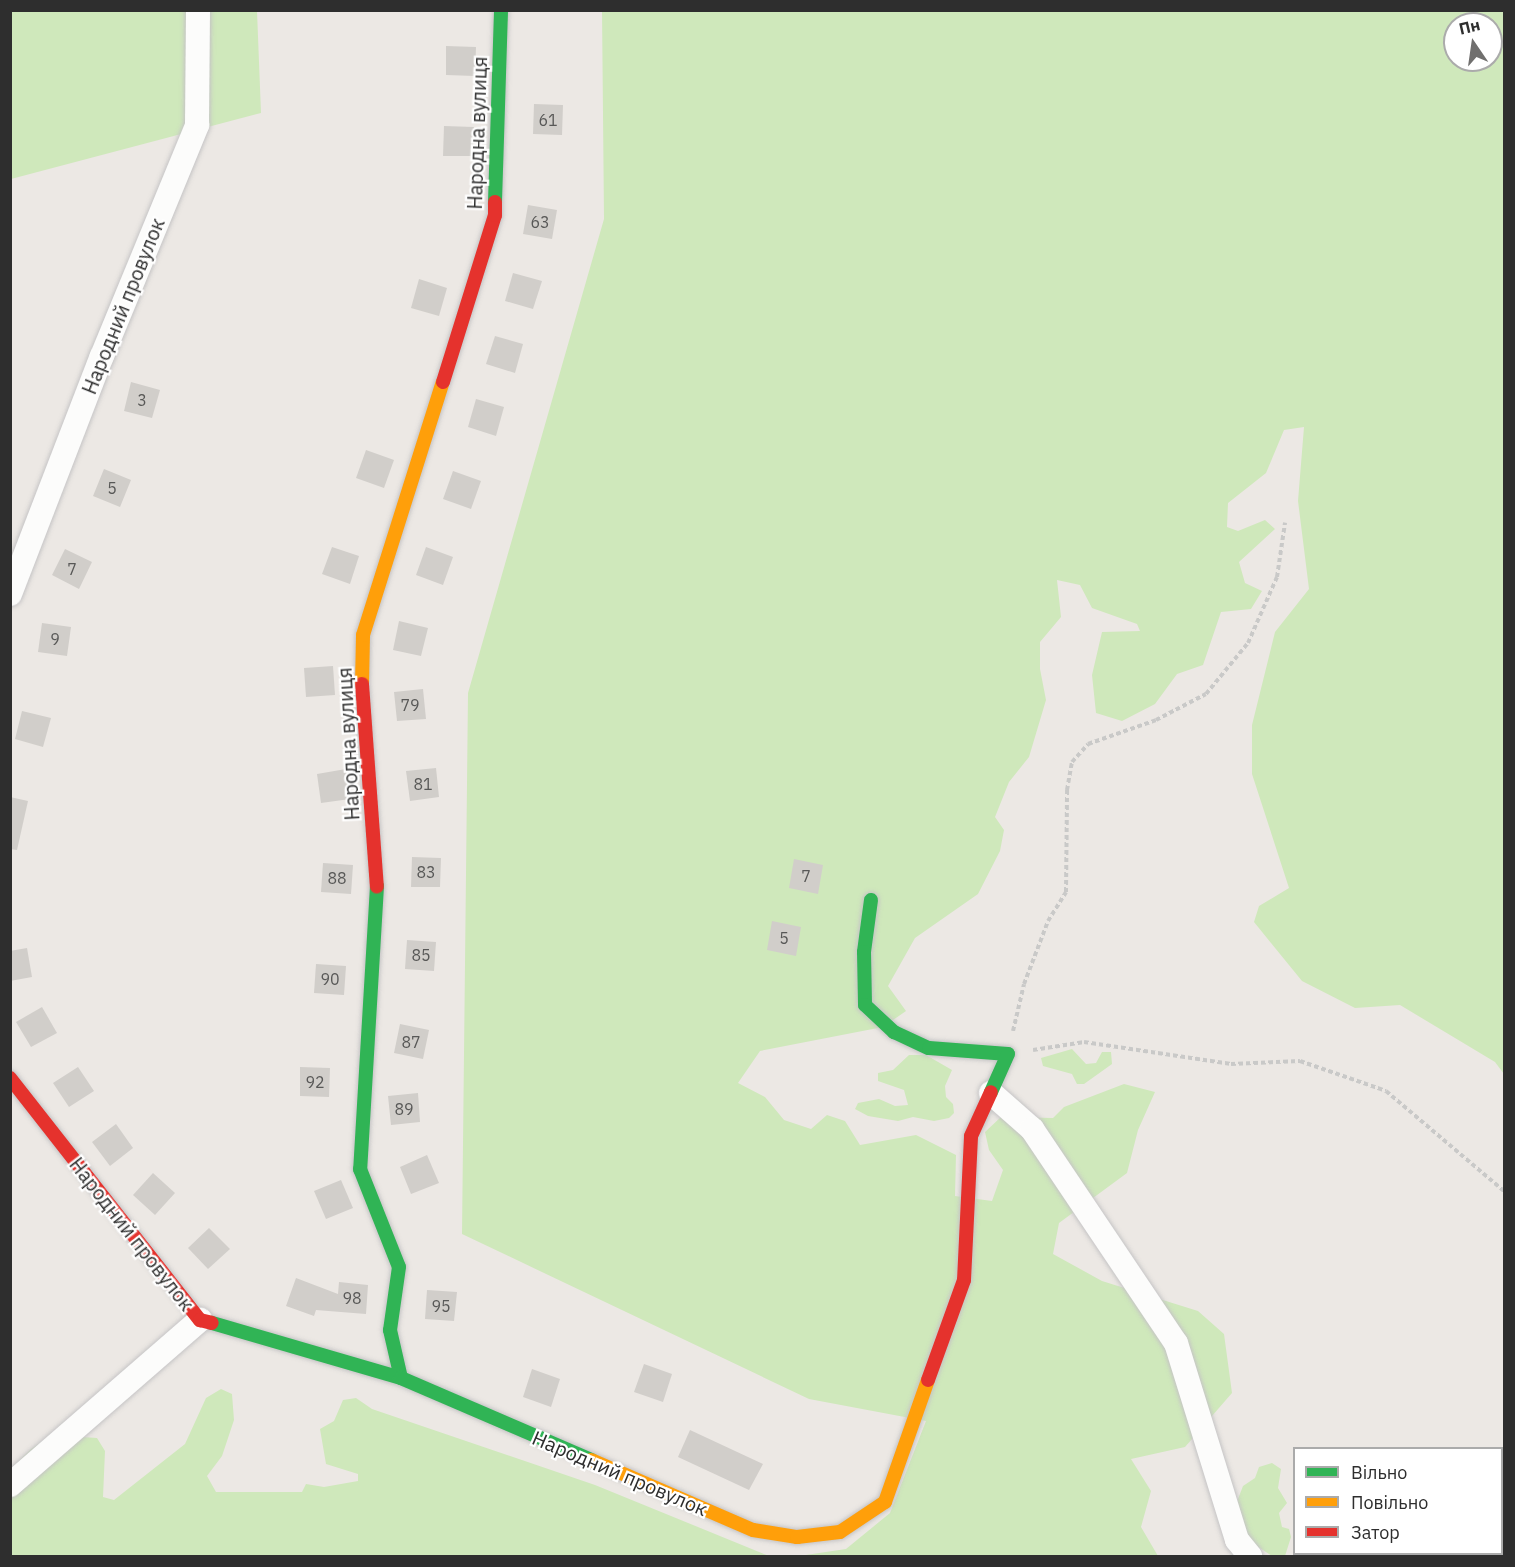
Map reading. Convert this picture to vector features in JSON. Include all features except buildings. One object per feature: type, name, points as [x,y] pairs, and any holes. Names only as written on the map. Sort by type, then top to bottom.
[{"type":"street","name":"Народний провулок","points":[[10,594],[197,125],[198,10]]},
{"type":"street","name":"Народна вулиця","points":[[401,1378],[390,1330],[399,1267],[360,1169],[378,902],[361,703],[363,635],[495,215],[501,10]]},
{"type":"street","points":[[871,900],[864,952],[865,1005],[894,1032],[929,1048],[1008,1054]]},
{"type":"street","name":"Народний провулок","points":[[10,1078],[200,1320],[401,1378],[753,1530],[797,1537],[840,1532],[885,1502],[964,1280],[971,1136],[1008,1054]]},
{"type":"street","points":[[991,1093],[1032,1129],[1176,1343],[1237,1540],[1250,1557]]},
{"type":"street","points":[[10,1485],[200,1320]]},
{"type":"path","points":[[1285,523],[1277,577],[1248,643],[1206,694],[1156,720],[1088,744],[1072,762],[1067,790],[1066,892],[1048,921],[1024,984],[1008,1054],[1084,1042],[1231,1064],[1300,1060],[1386,1091],[1504,1191]]},
{"type":"green space","points":[[11,11],[257,11],[261,113],[11,179]]},
{"type":"green space","points":[[602,11],[1504,11],[1504,1074],[1495,1062],[1400,1005],[1355,1008],[1302,981],[1254,922],[1259,906],[1289,888],[1252,774],[1252,725],[1275,632],[1309,589],[1298,501],[1304,427],[1284,430],[1266,473],[1228,503],[1227,527],[1238,531],[1265,520],[1275,529],[1239,562],[1245,583],[1262,591],[1251,609],[1221,612],[1203,665],[1177,674],[1155,704],[1122,721],[1096,713],[1092,675],[1102,632],[1140,631],[1137,624],[1092,608],[1080,585],[1057,580],[1061,617],[1040,642],[1040,669],[1046,700],[1029,757],[1009,782],[995,817],[1004,830],[1000,851],[978,894],[915,938],[888,986],[906,1011],[883,1027],[760,1051],[738,1083],[765,1097],[784,1120],[811,1129],[827,1115],[845,1121],[860,1145],[916,1135],[956,1155],[955,1196],[992,1201],[1003,1170],[989,1150],[985,1132],[1001,1117],[1053,1118],[1064,1107],[1124,1084],[1155,1092],[1138,1130],[1127,1173],[1059,1223],[1053,1254],[1102,1281],[1198,1311],[1224,1334],[1232,1393],[1185,1447],[1131,1459],[1151,1491],[1141,1527],[1158,1556],[799,1556],[846,1549],[890,1513],[926,1421],[809,1399],[462,1234],[468,693],[604,219]]},
{"type":"green space","points":[[1072,1049],[1086,1064],[1096,1063],[1102,1052],[1111,1052],[1112,1064],[1084,1084],[1077,1084],[1072,1074],[1043,1066],[1041,1058]]},
{"type":"green space","points":[[909,1055],[926,1055],[952,1070],[945,1086],[946,1097],[953,1104],[954,1113],[949,1118],[934,1121],[913,1117],[898,1121],[868,1116],[855,1109],[858,1103],[879,1099],[895,1106],[908,1105],[904,1090],[878,1081],[878,1073],[893,1070]]},
{"type":"green space","points":[[221,1389],[232,1394],[234,1420],[222,1456],[207,1476],[216,1492],[302,1492],[306,1484],[324,1487],[358,1481],[358,1474],[326,1464],[320,1429],[334,1421],[343,1400],[356,1398],[372,1409],[595,1485],[769,1556],[11,1556],[11,1469],[31,1449],[52,1435],[97,1438],[105,1451],[103,1497],[114,1500],[185,1444],[206,1398]]},
{"type":"green space","points":[[1272,1463],[1281,1469],[1278,1488],[1287,1503],[1279,1513],[1282,1527],[1289,1529],[1291,1537],[1285,1556],[1272,1556],[1240,1535],[1233,1512],[1243,1486],[1255,1478],[1259,1467]]},
{"type":"traffic: fast","points":[[495,202],[501,10]]},
{"type":"traffic: fast","points":[[377,886],[360,1169],[399,1267],[390,1330],[401,1378]]},
{"type":"traffic: fast","points":[[871,900],[864,952],[865,1005],[894,1032],[929,1048],[1008,1054],[991,1092]]},
{"type":"traffic: fast","points":[[212,1323],[401,1378],[591,1460]]},
{"type":"traffic: slow","points":[[362,684],[363,635],[443,382]]},
{"type":"traffic: slow","points":[[591,1460],[753,1530],[797,1537],[840,1532],[885,1502],[928,1380]]},
{"type":"traffic: jam","points":[[443,382],[495,215],[495,202]]},
{"type":"traffic: jam","points":[[362,684],[377,886]]},
{"type":"traffic: jam","points":[[10,1078],[200,1320],[212,1323]]},
{"type":"traffic: jam","points":[[928,1380],[964,1280],[971,1136],[991,1092]]}]
